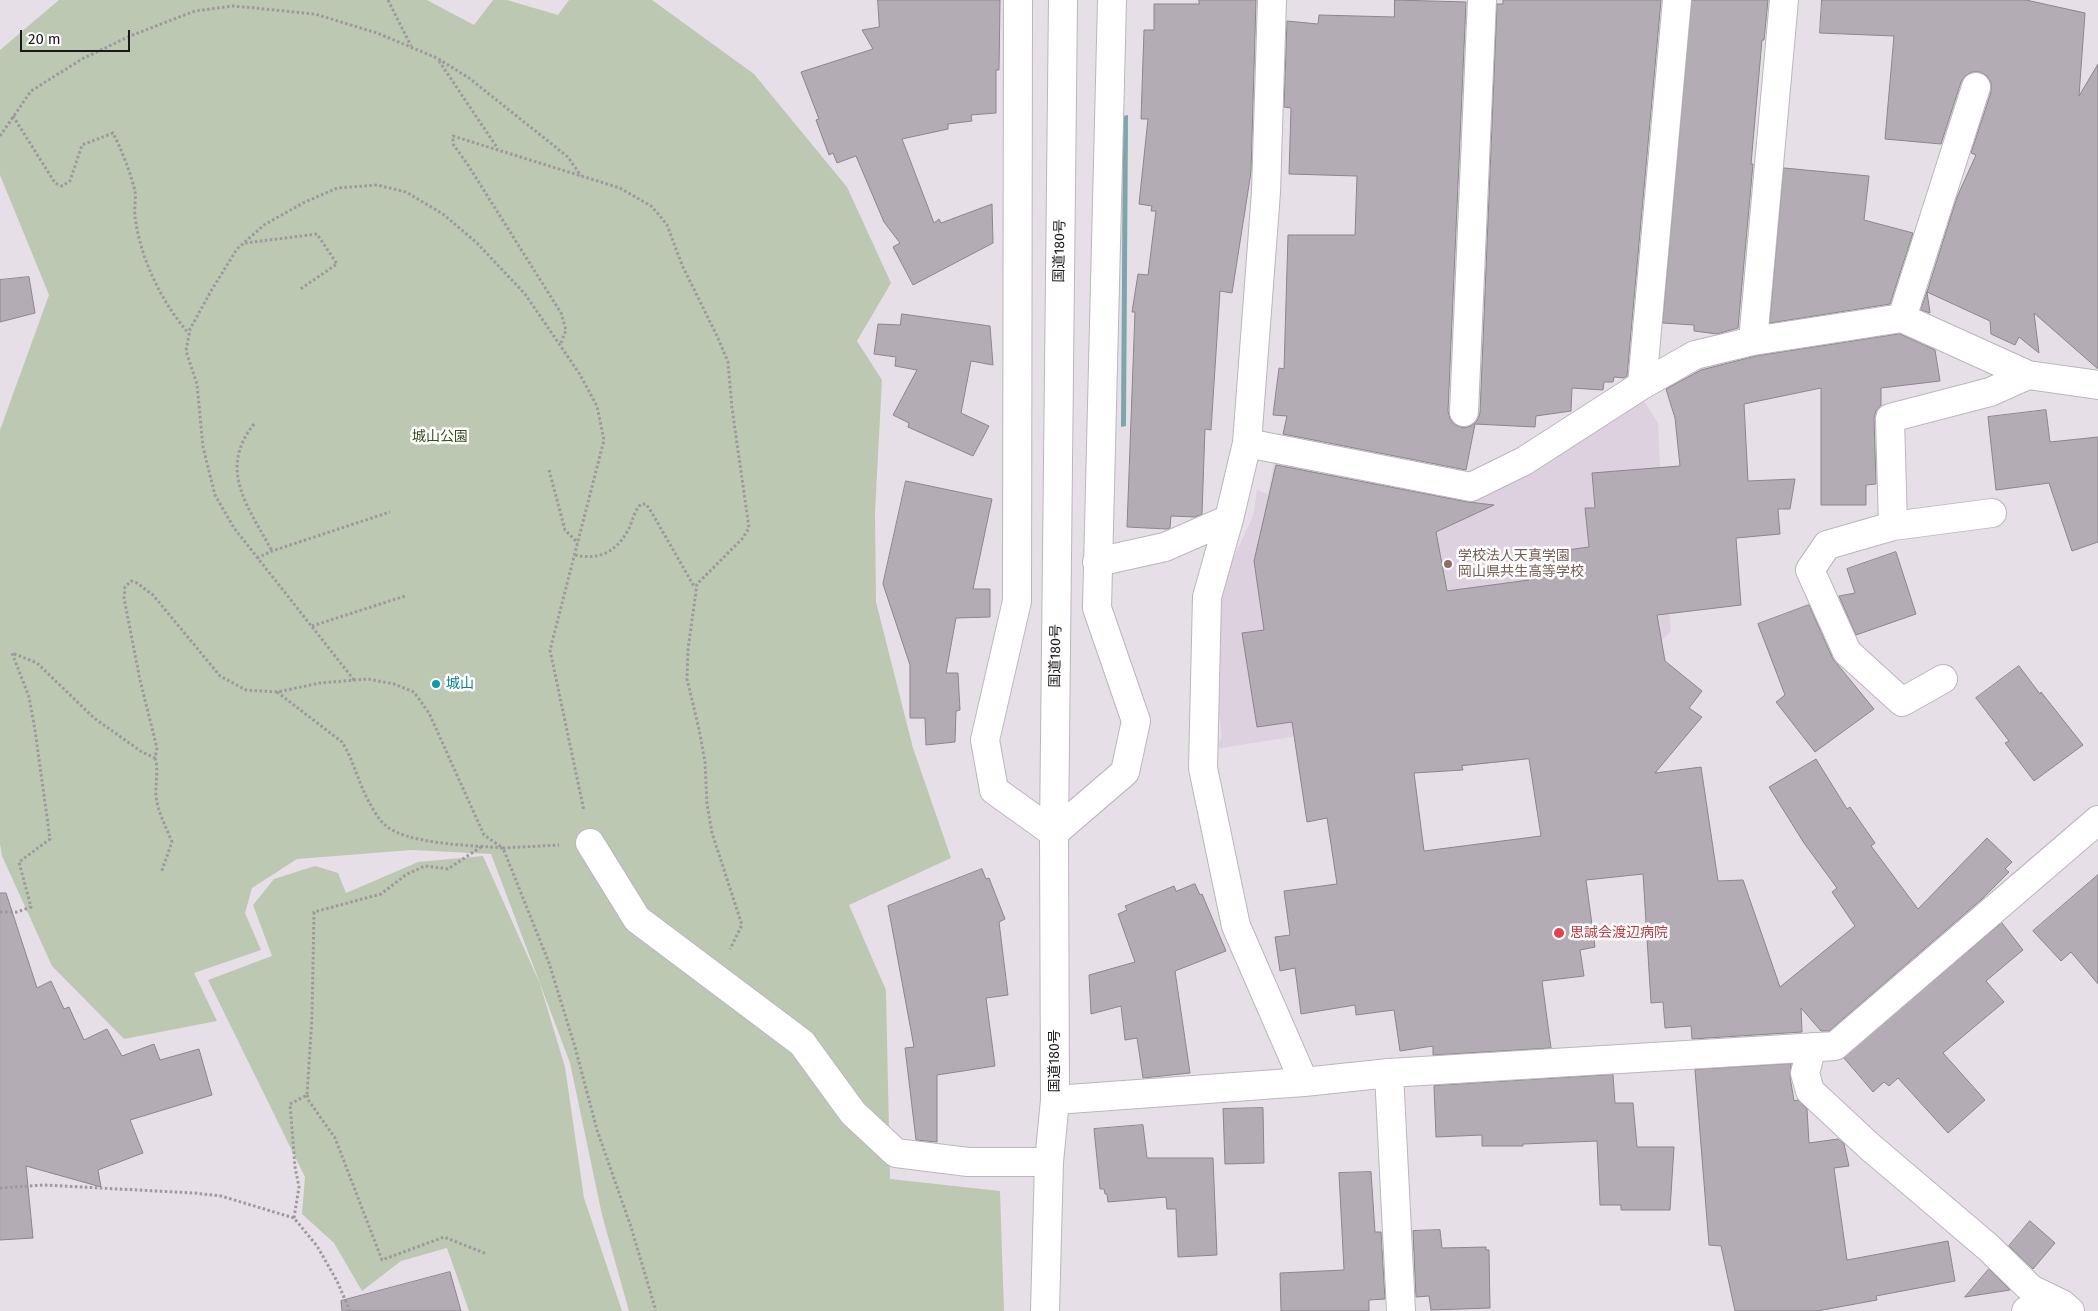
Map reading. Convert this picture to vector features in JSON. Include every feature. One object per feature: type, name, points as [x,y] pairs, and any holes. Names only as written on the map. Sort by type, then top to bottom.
[{"type":"main road","points":[[1018,0],[1018,600],[985,740],[994,790],[1054,833],[1125,772],[1136,720],[1097,608],[1112,0]]},
{"type":"main road","name":"国道180号","points":[[1044,1311],[1049,1162],[1056,1100],[1054,833],[1063,0]]},
{"type":"main road","points":[[1272,0],[1266,192],[1247,442],[1230,520],[1207,597],[1204,768],[1236,926],[1304,1082]]},
{"type":"main road","points":[[1464,412],[1482,0]]},
{"type":"main road","points":[[1642,385],[1677,0]]},
{"type":"main road","points":[[1753,341],[1784,0]]},
{"type":"main road","points":[[1902,318],[1976,87]]},
{"type":"main road","points":[[1247,442],[1471,487],[1524,461],[1642,385],[1695,355],[1753,341],[1902,318],[2028,375],[2098,384]]},
{"type":"main road","points":[[1893,526],[1890,418],[1990,392],[2028,375]]},
{"type":"main road","points":[[1943,679],[1902,702],[1847,652],[1810,570],[1827,545],[1893,526],[1992,513]]},
{"type":"main road","points":[[1097,562],[1165,547],[1230,520]]},
{"type":"main road","points":[[1056,1100],[1304,1082],[1389,1073],[1835,1046],[2098,820]]},
{"type":"main road","points":[[590,843],[637,919],[802,1043],[852,1113],[896,1153],[968,1162],[1049,1162]]},
{"type":"main road","points":[[1812,1047],[1805,1073],[1810,1091],[1869,1146],[1989,1248],[2031,1289],[2066,1308]]},
{"type":"main road","points":[[1389,1073],[1401,1311]]},
{"type":"main road","points":[[2026,1311],[2066,1308]]},
{"type":"path","points":[[388,0],[411,47]]},
{"type":"path","points":[[0,136],[31,91],[82,58],[130,36],[195,11],[233,6],[315,14],[377,33],[437,58],[469,78],[568,157],[581,176]]},
{"type":"path","points":[[437,58],[498,150]]},
{"type":"path","points":[[13,116],[55,183],[62,186],[70,181],[82,145],[113,134],[121,148],[135,192],[135,216],[146,262],[172,314],[189,334]]},
{"type":"path","points":[[561,344],[566,330],[561,313],[453,144],[452,138],[456,136],[620,188],[651,206],[667,226],[682,265],[728,362],[732,408],[749,528],[742,539],[704,578],[696,589],[688,650],[687,679],[705,762],[707,804],[712,833],[742,924],[715,978]]},
{"type":"path","points":[[277,692],[342,742],[349,753],[369,802],[384,824],[397,832],[427,841],[503,848],[590,843],[550,650],[604,440],[597,406],[580,373],[525,294],[478,243],[443,214],[406,192],[377,185],[337,188],[303,203],[264,225],[237,249],[211,291],[189,334],[186,350],[197,384],[203,447],[214,495],[234,528],[354,680]]},
{"type":"path","points":[[244,243],[317,234],[337,264],[299,290]]},
{"type":"path","points":[[254,424],[244,436],[241,444],[236,470],[238,486],[272,551]]},
{"type":"path","points":[[549,470],[565,530],[578,543]]},
{"type":"path","points":[[575,555],[589,558],[607,553],[615,548],[628,531],[638,507],[641,504],[646,504],[696,589]]},
{"type":"path","points":[[258,558],[272,551],[390,512]]},
{"type":"path","points":[[161,873],[170,853],[172,842],[159,811],[156,798],[155,779],[158,767],[155,758],[157,748],[140,680],[124,598],[125,587],[131,581],[137,583],[153,595],[220,676],[246,690],[277,692],[320,683],[368,679],[394,684],[414,692],[430,713],[484,835],[503,848],[549,963],[575,1047],[597,1130],[631,1227],[656,1311]]},
{"type":"path","points":[[312,626],[405,596]]},
{"type":"path","points":[[0,912],[17,912],[31,907],[19,862],[50,839],[29,697],[12,653],[37,663],[94,718],[142,752],[155,758]]},
{"type":"path","points":[[482,846],[448,868],[425,866],[407,874],[380,894],[314,912],[312,1016],[307,1095],[309,1101],[335,1138],[382,1260],[444,1237],[487,1254]]},
{"type":"path","points":[[294,1218],[299,1187],[295,1167],[290,1104],[307,1095]]},
{"type":"path","points":[[0,1188],[44,1185],[194,1193],[221,1196],[294,1218],[317,1246],[337,1281],[350,1311]]},
{"type":"shaded area","name":"学校法人天真学園 岡山県共生高等学校","points":[[1635,402],[1645,402],[1658,423],[1663,539],[1671,631],[1643,658],[1629,683],[1216,749],[1222,736],[1213,671],[1219,589],[1253,516],[1257,490],[1268,494],[1274,461],[1463,496]]},
{"type":"green space","name":"城山公園","points":[[59,0],[427,0],[474,25],[493,0],[507,0],[558,15],[569,0],[652,0],[754,74],[847,187],[891,283],[857,341],[882,380],[875,512],[876,602],[913,748],[951,858],[849,905],[886,990],[890,1179],[1000,1191],[1004,1311],[629,1311],[602,1215],[570,1063],[491,854],[412,850],[297,859],[252,888],[245,913],[261,950],[194,973],[217,1021],[124,1039],[52,966],[2,856],[0,844],[0,430],[49,295],[0,175],[0,50]]},
{"type":"green space","points":[[483,856],[540,984],[565,1067],[584,1198],[622,1311],[469,1311],[447,1248],[401,1261],[362,1291],[334,1243],[302,1214],[305,1177],[208,980],[272,956],[253,905],[274,879],[315,866],[338,873],[346,893],[418,862]]},
{"type":"water","points":[[1128,115],[1126,426],[1121,427],[1123,116]]},
{"type":"building","points":[[878,0],[1000,0],[999,70],[996,70],[996,113],[971,115],[972,121],[948,124],[948,129],[902,139],[934,223],[939,219],[941,223],[992,204],[993,243],[913,285],[893,247],[900,243],[884,222],[856,156],[837,163],[833,153],[829,155],[816,120],[819,119],[801,72],[873,49],[862,30],[879,27]]},
{"type":"building","points":[[1199,0],[1256,0],[1251,172],[1232,293],[1220,291],[1211,430],[1205,429],[1202,514],[1195,517],[1171,516],[1170,528],[1166,529],[1127,527],[1135,312],[1132,312],[1138,274],[1148,275],[1156,211],[1151,211],[1152,206],[1139,204],[1148,119],[1141,119],[1144,30],[1154,30],[1154,4],[1199,4]]},
{"type":"building","points":[[1395,0],[1466,2],[1448,411],[1450,419],[1455,425],[1464,428],[1471,426],[1477,421],[1480,413],[1497,4],[1503,4],[1503,0],[1661,0],[1627,376],[1624,378],[1614,377],[1613,382],[1604,382],[1603,390],[1572,388],[1571,411],[1536,416],[1535,427],[1475,424],[1466,470],[1283,434],[1287,416],[1273,415],[1279,368],[1284,369],[1288,235],[1355,235],[1357,176],[1289,174],[1291,108],[1284,107],[1287,21],[1318,24],[1319,15],[1394,17]]},
{"type":"building","points":[[1692,0],[1768,0],[1764,40],[1762,40],[1738,328],[1717,334],[1694,331],[1694,325],[1663,323]]},
{"type":"building","points":[[1822,0],[2026,0],[2085,13],[2079,96],[2098,64],[2098,369],[2034,313],[2039,353],[2019,337],[2015,345],[1991,334],[1990,321],[1927,292],[1957,197],[1976,155],[1971,153],[1991,92],[1991,83],[1987,76],[1980,72],[1972,72],[1965,76],[1961,82],[1941,144],[1885,139],[1894,36],[1820,33]]},
{"type":"building","points":[[1784,168],[1869,176],[1864,220],[1913,233],[1890,304],[1770,323]]},
{"type":"building","points":[[29,277],[35,313],[0,322],[0,280]]},
{"type":"building","points":[[1927,292],[1930,313],[1921,310]]},
{"type":"building","points":[[902,314],[990,326],[993,365],[971,361],[961,413],[989,426],[973,456],[908,427],[909,423],[893,415],[917,370],[895,366],[896,357],[874,354],[878,324],[900,325]]},
{"type":"building","points":[[1900,334],[1935,350],[1940,381],[1881,388],[1881,405],[1876,411],[1874,418],[1876,484],[1866,485],[1866,505],[1821,505],[1821,388],[1744,404],[1748,481],[1795,479],[1790,509],[1778,509],[1780,534],[1736,538],[1741,605],[1657,615],[1665,661],[1702,691],[1689,708],[1702,717],[1655,773],[1701,767],[1718,881],[1743,880],[1780,987],[1855,926],[1832,892],[1837,888],[1804,843],[1769,787],[1816,759],[1847,809],[1850,807],[1875,843],[1871,846],[1918,909],[1987,838],[2012,862],[2005,869],[2009,872],[1982,899],[1829,1031],[1821,1031],[1801,1008],[1802,1032],[1692,1039],[1691,1026],[1665,1028],[1663,1002],[1651,1003],[1643,874],[1586,880],[1595,947],[1580,950],[1584,976],[1542,981],[1551,1048],[1433,1055],[1433,1046],[1400,1051],[1394,1010],[1356,1015],[1355,1005],[1301,1014],[1295,968],[1280,971],[1275,937],[1290,935],[1284,891],[1337,884],[1327,818],[1307,822],[1292,722],[1257,727],[1242,633],[1264,630],[1254,561],[1276,465],[1468,502],[1494,505],[1436,532],[1447,591],[1529,580],[1527,567],[1554,564],[1552,552],[1589,547],[1585,508],[1595,508],[1592,473],[1680,466],[1675,418],[1666,389],[1701,370],[1756,356]],"holes":[[[1529,759],[1541,836],[1424,851],[1414,773],[1463,770],[1462,766]]]},
{"type":"building","points":[[2046,410],[2050,442],[2098,437],[2098,542],[2072,551],[2049,483],[1996,490],[1988,417]]},
{"type":"building","points":[[906,481],[992,499],[973,589],[990,589],[990,617],[956,618],[946,673],[958,673],[960,710],[956,711],[955,742],[926,745],[925,718],[910,718],[910,665],[883,584]]},
{"type":"building","points":[[1896,552],[1916,614],[1856,635],[1839,596],[1855,593],[1847,569]]},
{"type":"building","points":[[1809,605],[1833,659],[1874,709],[1815,752],[1776,702],[1785,695],[1758,624]]},
{"type":"building","points":[[2019,666],[2083,745],[2034,781],[2005,743],[2009,741],[1976,698]]},
{"type":"building","points":[[982,869],[986,879],[989,878],[1005,919],[999,922],[1008,995],[986,998],[995,1066],[937,1075],[937,1142],[916,1140],[905,1048],[914,1047],[888,906]]},
{"type":"building","points":[[2098,875],[2098,984],[2071,952],[2061,961],[2033,931]]},
{"type":"building","points":[[1195,884],[1200,895],[1202,894],[1226,951],[1175,971],[1190,1073],[1143,1078],[1137,1038],[1125,1040],[1121,1006],[1091,1014],[1089,975],[1135,962],[1118,914],[1127,910],[1125,906],[1174,886],[1176,891]]},
{"type":"building","points":[[0,893],[6,893],[37,988],[51,981],[64,1009],[69,1007],[84,1040],[107,1029],[122,1056],[154,1044],[160,1060],[199,1049],[212,1095],[130,1120],[143,1153],[98,1170],[101,1187],[26,1166],[33,1238],[0,1240]]},
{"type":"building","points":[[2002,923],[2023,950],[1986,981],[2004,1002],[1943,1053],[1985,1100],[1948,1133],[1898,1078],[1889,1086],[1884,1082],[1873,1092],[1844,1058]]},
{"type":"building","points":[[1791,1064],[1790,1077],[1794,1101],[1798,1100],[1807,1109],[1809,1143],[1838,1139],[1844,1144],[1849,1166],[1834,1168],[1847,1260],[1948,1241],[1955,1281],[1876,1296],[1877,1300],[1817,1311],[1735,1311],[1721,1246],[1709,1245],[1695,1070]]},
{"type":"building","points":[[1613,1075],[1615,1103],[1633,1103],[1637,1147],[1674,1147],[1670,1210],[1621,1210],[1621,1205],[1600,1205],[1597,1141],[1523,1144],[1523,1146],[1482,1146],[1482,1135],[1436,1137],[1434,1086]]},
{"type":"building","points":[[1263,1108],[1264,1163],[1225,1164],[1223,1109]]},
{"type":"building","points":[[1143,1125],[1147,1158],[1213,1158],[1217,1255],[1178,1257],[1176,1209],[1167,1209],[1166,1197],[1108,1202],[1104,1189],[1100,1189],[1094,1129]]},
{"type":"building","points":[[1371,1172],[1375,1232],[1381,1232],[1385,1299],[1369,1300],[1369,1311],[1281,1311],[1280,1273],[1344,1270],[1339,1173]]},
{"type":"building","points":[[2030,1221],[2055,1243],[2033,1269],[2009,1246]]},
{"type":"building","points":[[1440,1230],[1442,1248],[1486,1247],[1486,1250],[1489,1250],[1490,1308],[1431,1310],[1429,1296],[1416,1297],[1413,1231]]},
{"type":"building","points":[[1989,1269],[2010,1290],[1965,1297]]},
{"type":"building","points":[[450,1272],[461,1311],[342,1311],[341,1301]]},
{"type":"place","name":"学校法人天真学園 岡山県共生高等学校","points":[[1448,564]]},
{"type":"place","name":"城山","points":[[436,684]]},
{"type":"place","name":"思誠会渡辺病院","points":[[1559,933]]}]
